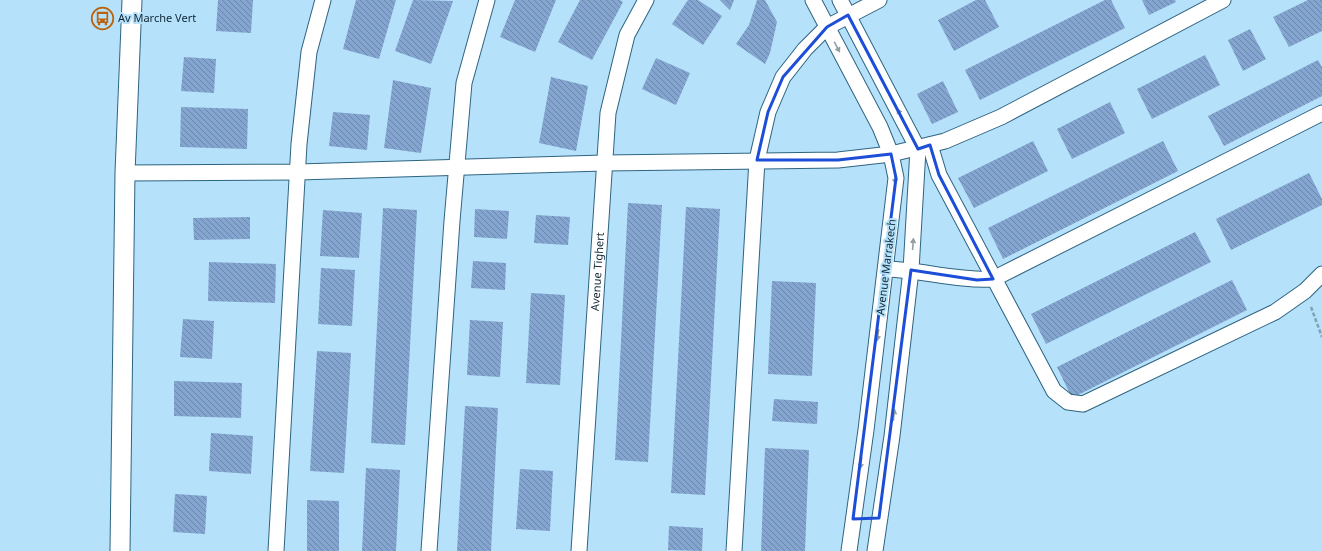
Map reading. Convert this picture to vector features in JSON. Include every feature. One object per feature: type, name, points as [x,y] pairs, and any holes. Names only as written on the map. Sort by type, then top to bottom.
[{"type":"street","points":[[120,551],[125,173],[132,0]]},
{"type":"street","points":[[276,551],[299,144],[309,52],[323,0]]},
{"type":"street","points":[[429,551],[456,168],[464,83],[487,0]]},
{"type":"street","name":"Avenue Tighert","points":[[579,551],[608,113],[627,35],[646,0]]},
{"type":"street","name":"Avenue Marrakech","points":[[813,0],[880,127],[891,154],[896,178],[887,269],[849,551]]},
{"type":"street","points":[[840,0],[924,147],[1054,391],[1068,402],[1083,404],[1275,312],[1305,291],[1322,274]]},
{"type":"street","points":[[734,551],[757,160],[768,112],[784,77],[805,49],[827,27],[879,0]]},
{"type":"street","points":[[125,173],[298,172],[604,163],[838,160],[891,154],[945,141],[1001,116],[1223,0]]},
{"type":"street","points":[[887,269],[912,270],[977,280],[993,279],[1322,113]]},
{"type":"street","name":"Avenue Marrakech","points":[[875,551],[892,436],[912,270],[924,147]]},
{"type":"street","points":[[866,430],[892,436]]},
{"type":"street","points":[[853,519],[879,518]]},
{"type":"path","points":[[1305,291],[1322,337]]},
{"type":"highlighted area","points":[[848,15],[918,149],[930,145],[939,175],[993,279],[977,280],[911,270],[879,518],[853,519],[896,178],[891,154],[838,160],[757,160],[768,112],[783,77],[827,27]]},
{"type":"building","points":[[218,0],[253,0],[251,33],[216,31]]},
{"type":"building","points":[[356,0],[396,0],[379,59],[343,49]]},
{"type":"building","points":[[413,0],[453,1],[431,64],[395,51]]},
{"type":"building","points":[[515,0],[556,0],[535,52],[500,37]]},
{"type":"building","points":[[580,0],[620,0],[623,2],[592,60],[558,42]]},
{"type":"building","points":[[688,0],[698,0],[722,16],[703,45],[672,24]]},
{"type":"building","points":[[720,0],[734,0],[730,10]]},
{"type":"building","points":[[757,0],[765,0],[777,22],[770,53],[765,64],[736,44],[749,25]]},
{"type":"building","points":[[976,0],[985,0],[999,27],[954,51],[938,20]]},
{"type":"building","points":[[1105,0],[1111,0],[1125,28],[980,100],[965,70]]},
{"type":"building","points":[[1142,0],[1175,0],[1176,2],[1149,15]]},
{"type":"building","points":[[1308,0],[1322,0],[1322,31],[1289,47],[1273,17]]},
{"type":"building","points":[[1250,29],[1266,59],[1243,71],[1228,40]]},
{"type":"building","points":[[1205,55],[1220,85],[1152,119],[1137,89]]},
{"type":"building","points":[[184,57],[216,59],[214,93],[181,91]]},
{"type":"building","points":[[656,58],[690,73],[676,105],[642,89]]},
{"type":"building","points":[[1318,60],[1322,67],[1322,96],[1224,146],[1208,116]]},
{"type":"building","points":[[551,77],[588,86],[576,151],[539,143]]},
{"type":"building","points":[[393,80],[431,88],[421,153],[384,148]]},
{"type":"building","points":[[943,81],[958,112],[932,124],[917,94]]},
{"type":"building","points":[[1110,102],[1125,133],[1072,159],[1057,129]]},
{"type":"building","points":[[181,107],[248,109],[247,149],[180,147]]},
{"type":"building","points":[[333,112],[370,115],[367,150],[329,146]]},
{"type":"building","points":[[1033,141],[1048,171],[974,208],[958,178]]},
{"type":"building","points":[[1163,141],[1178,171],[1003,259],[988,228]]},
{"type":"building","points":[[1309,173],[1322,199],[1322,205],[1231,250],[1216,219]]},
{"type":"building","points":[[628,203],[662,205],[648,462],[615,460]]},
{"type":"building","points":[[686,207],[720,209],[705,495],[671,493]]},
{"type":"building","points":[[383,208],[417,210],[405,445],[371,443]]},
{"type":"building","points":[[475,209],[509,211],[507,239],[474,237]]},
{"type":"building","points":[[323,210],[362,213],[359,258],[320,256]]},
{"type":"building","points":[[536,215],[570,217],[568,245],[534,243]]},
{"type":"building","points":[[250,217],[250,239],[194,240],[193,218]]},
{"type":"building","points":[[1195,232],[1211,262],[1046,344],[1031,314]]},
{"type":"building","points":[[473,261],[506,263],[505,290],[471,288]]},
{"type":"building","points":[[209,262],[276,264],[275,303],[208,301]]},
{"type":"building","points":[[321,268],[355,270],[352,326],[318,324]]},
{"type":"building","points":[[1232,280],[1247,310],[1072,398],[1057,367]]},
{"type":"building","points":[[772,281],[816,283],[812,376],[768,374]]},
{"type":"building","points":[[531,293],[565,295],[560,385],[526,383]]},
{"type":"building","points":[[183,319],[214,321],[212,359],[180,357]]},
{"type":"building","points":[[470,320],[503,322],[500,377],[467,375]]},
{"type":"building","points":[[317,351],[351,353],[344,473],[310,471]]},
{"type":"building","points":[[174,381],[242,383],[241,418],[174,416]]},
{"type":"building","points":[[774,399],[818,402],[817,424],[772,421]]},
{"type":"building","points":[[465,406],[498,408],[491,551],[457,551]]},
{"type":"building","points":[[211,433],[253,436],[251,474],[209,471]]},
{"type":"building","points":[[765,448],[809,450],[805,551],[761,551]]},
{"type":"building","points":[[366,468],[400,470],[396,551],[362,551]]},
{"type":"building","points":[[520,469],[553,471],[550,531],[516,529]]},
{"type":"building","points":[[175,494],[207,496],[205,534],[173,532]]},
{"type":"building","points":[[307,500],[339,501],[339,551],[307,551]]},
{"type":"building","points":[[669,526],[703,528],[702,551],[668,550]]},
{"type":"place","name":"Av Marche Vert","points":[[102,18]]}]
